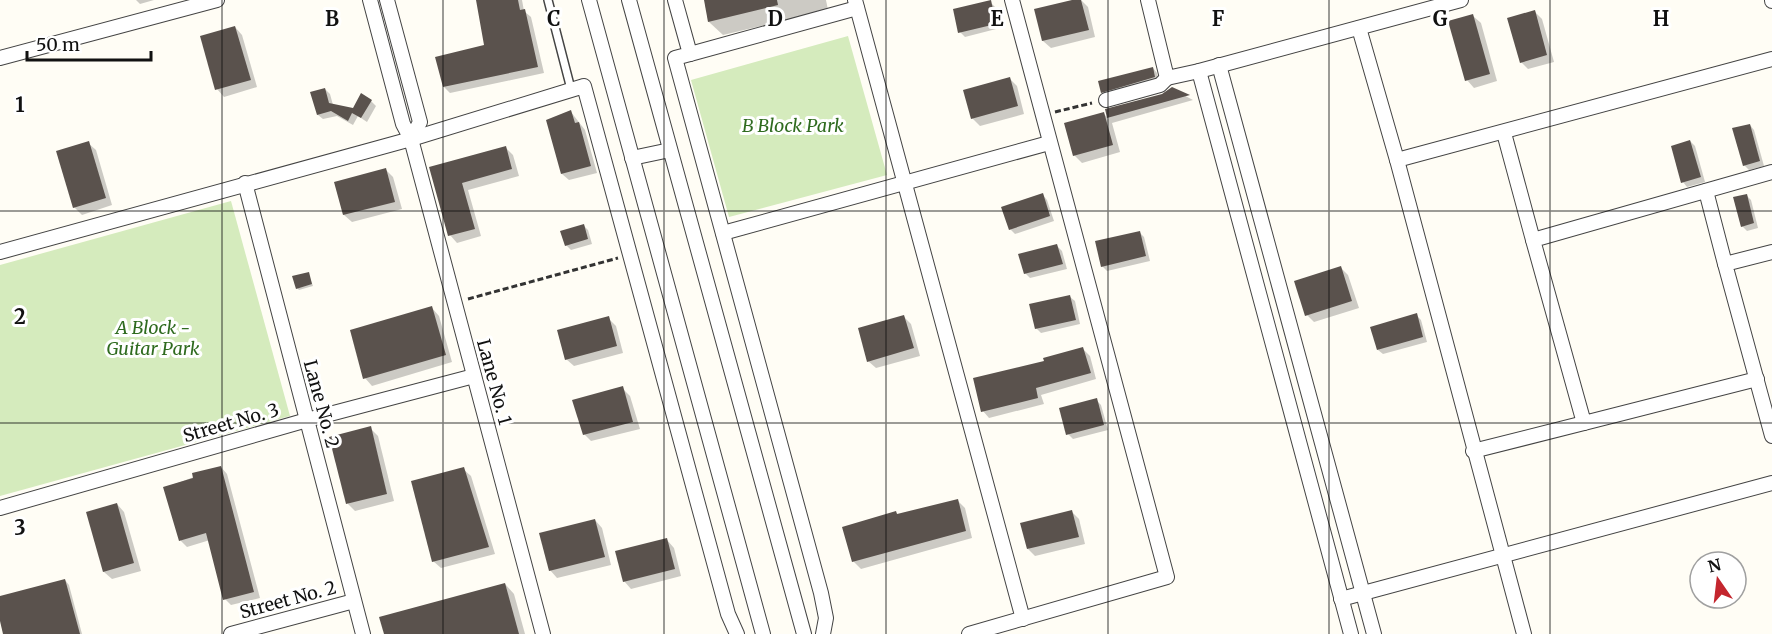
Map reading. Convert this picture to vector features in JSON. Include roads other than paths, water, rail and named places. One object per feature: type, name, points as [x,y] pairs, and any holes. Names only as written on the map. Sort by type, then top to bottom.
[{"type":"street","points":[[0,58],[217,0]]},
{"type":"street","name":"Lane No. 1","points":[[370,0],[403,124],[411,139],[543,634]]},
{"type":"street","points":[[387,0],[420,122],[411,139]]},
{"type":"street","points":[[590,0],[763,634]]},
{"type":"street","points":[[629,0],[804,634]]},
{"type":"street","points":[[675,0],[690,54]]},
{"type":"street","points":[[969,634],[1167,577],[1012,0]]},
{"type":"street","points":[[1148,0],[1167,78]]},
{"type":"street","points":[[1106,100],[1160,86],[1167,78],[1461,0]]},
{"type":"street","points":[[823,634],[826,618],[821,593],[675,58],[841,6],[856,4],[1023,619]]},
{"type":"street","points":[[1359,28],[1397,160],[1473,451],[1524,634]]},
{"type":"street","points":[[1397,160],[1772,59]]},
{"type":"street","points":[[1219,65],[1374,634]]},
{"type":"street","points":[[1199,71],[1351,634]]},
{"type":"street","points":[[0,252],[411,139],[578,88],[630,255],[728,614],[737,634]]},
{"type":"street","points":[[1504,133],[1584,423]]},
{"type":"street","points":[[723,233],[1049,143]]},
{"type":"street","points":[[632,158],[670,150]]},
{"type":"street","points":[[1533,240],[1772,172]]},
{"type":"street","name":"Lane No. 2","points":[[245,183],[363,634]]},
{"type":"street","points":[[1706,191],[1772,436]]},
{"type":"street","points":[[1725,264],[1772,252]]},
{"type":"street","name":"Street No. 3","points":[[0,508],[307,420],[474,376]]},
{"type":"street","points":[[1473,451],[1757,379]]},
{"type":"street","points":[[1341,599],[1772,483]]},
{"type":"street","name":"Street No. 2","points":[[231,634],[354,601]]},
{"type":"lane","points":[[548,0],[578,88]]},
{"type":"park label","name":"B Block Park","points":[[793,126]]},
{"type":"park label","name":"A Block - Guitar Park","points":[[153,338]]}]
